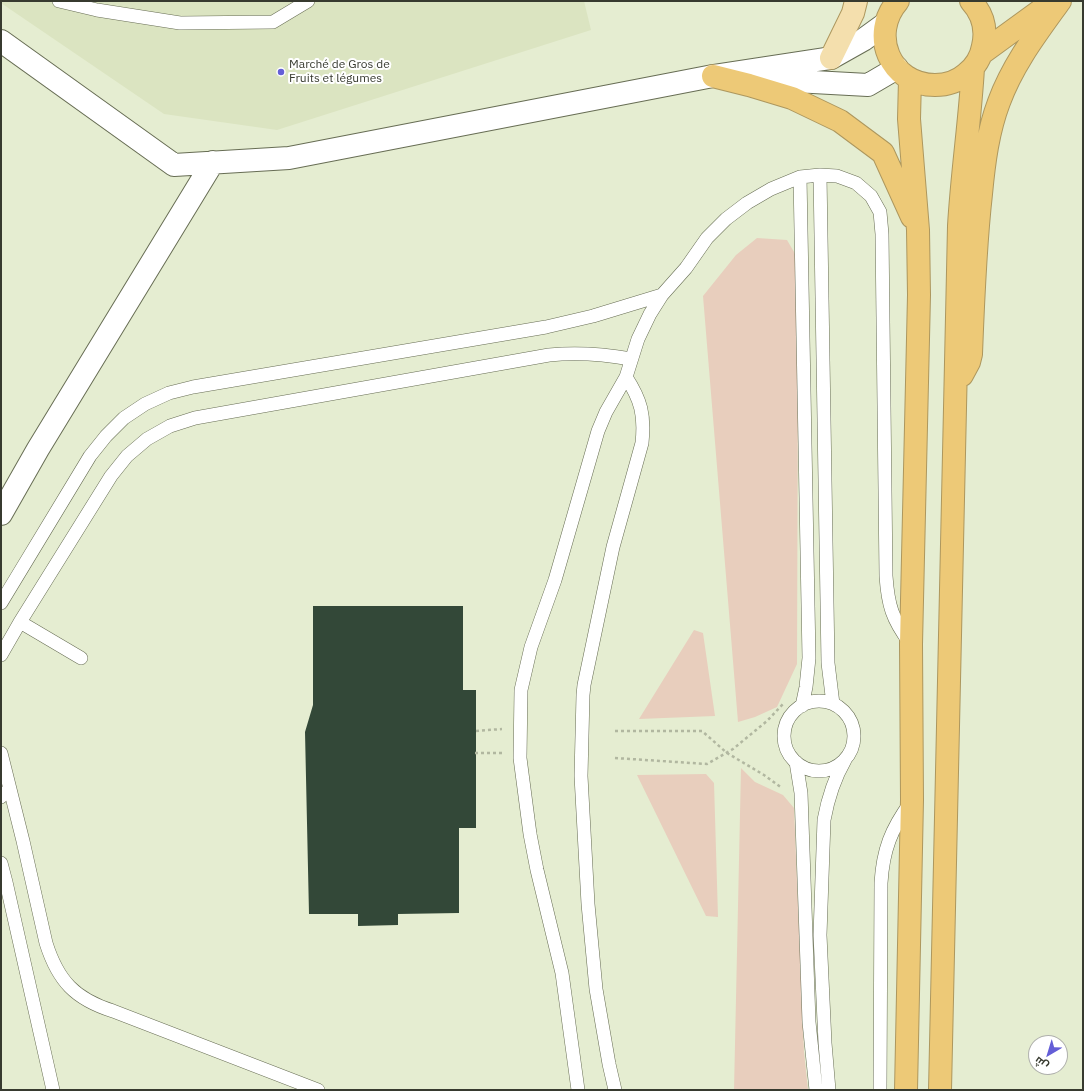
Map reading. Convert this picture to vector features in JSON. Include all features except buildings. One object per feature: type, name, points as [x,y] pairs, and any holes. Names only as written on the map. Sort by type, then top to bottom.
[{"type":"highway","points":[[898,1],[889,12],[885,24],[884,40],[888,55],[903,74],[927,85],[944,85],[960,79],[978,61],[1053,1]]},
{"type":"highway","points":[[940,1090],[960,195],[971,104],[978,61],[985,38],[983,22],[977,7],[971,1]]},
{"type":"highway","points":[[955,390],[969,362],[971,354],[976,234],[985,155],[990,128],[998,102],[1023,52],[1060,1]]},
{"type":"highway","points":[[903,74],[909,119],[918,230],[919,295],[911,644],[912,800],[906,1090]]},
{"type":"highway","points":[[713,76],[792,98],[840,121],[877,148],[883,153],[918,230]]},
{"type":"main road","points":[[832,58],[853,13],[856,1]]},
{"type":"main road","points":[[1,41],[174,165],[288,158],[713,76],[832,58],[864,40],[885,24]]},
{"type":"main road","points":[[713,76],[868,85],[903,74]]},
{"type":"main road","points":[[1,514],[38,449],[213,162]]},
{"type":"lane","points":[[59,1],[97,10],[180,23],[273,22],[308,1]]},
{"type":"lane","points":[[820,175],[828,663],[833,704]]},
{"type":"lane","points":[[578,1090],[562,973],[537,870],[530,834],[520,758],[521,690],[531,647],[555,580],[598,431],[606,412],[626,377],[638,339],[650,314],[662,295],[686,268],[707,238],[726,219],[747,202],[771,189],[800,177],[820,175],[838,176],[856,183],[871,196],[880,212],[882,234],[887,594],[892,612],[900,629],[911,644]]},
{"type":"lane","points":[[800,177],[809,658],[808,678],[802,706]]},
{"type":"lane","points":[[1,603],[90,456],[110,431],[124,418],[145,404],[169,394],[194,388],[546,327],[593,316],[662,295]]},
{"type":"lane","points":[[1,655],[111,476],[127,456],[147,439],[170,426],[194,418],[549,355],[591,353],[631,359]]},
{"type":"lane","points":[[615,1090],[604,1041],[596,989],[588,904],[581,776],[584,690],[613,547],[642,442],[643,416],[640,402],[626,377]]},
{"type":"lane","points":[[20,622],[81,658]]},
{"type":"lane","points":[[829,1090],[825,1043],[820,935],[824,828],[827,804],[831,789],[837,774],[851,750],[854,740],[853,729],[849,719],[842,710],[833,704],[812,702],[802,706],[793,713],[787,722],[784,732],[785,743],[789,753],[796,762],[805,768],[815,771],[826,770],[845,760]]},
{"type":"lane","points":[[1,753],[4,778],[23,841],[46,943],[56,969],[70,987],[97,1006],[318,1090]]},
{"type":"lane","points":[[796,762],[800,782],[809,1022],[816,1090]]},
{"type":"lane","points":[[880,1090],[882,866],[892,831],[912,800]]},
{"type":"lane","points":[[1,863],[4,886],[53,1090]]},
{"type":"path","points":[[615,758],[707,764],[733,749],[767,721],[808,678]]},
{"type":"path","points":[[476,731],[504,728]]},
{"type":"path","points":[[615,731],[702,731],[727,753],[764,775],[801,803]]},
{"type":"path","points":[[475,753],[504,753]]},
{"type":"shaded area","name":"Marché de Gros de Fruits et légumes","points":[[1,1],[584,1],[591,30],[277,130],[164,114],[1,3]]},
{"type":"shaded area","points":[[757,238],[787,240],[797,257],[797,664],[777,707],[755,717],[738,722],[703,296],[736,255]]},
{"type":"shaded area","points":[[694,630],[703,633],[715,716],[639,719]]},
{"type":"shaded area","points":[[741,768],[755,782],[783,795],[794,808],[804,1052],[808,1090],[734,1090]]},
{"type":"shaded area","points":[[706,774],[714,783],[718,917],[706,916],[637,775]]},
{"type":"place","name":"Marché de Gros de Fruits et légumes","points":[[281,72]]}]
